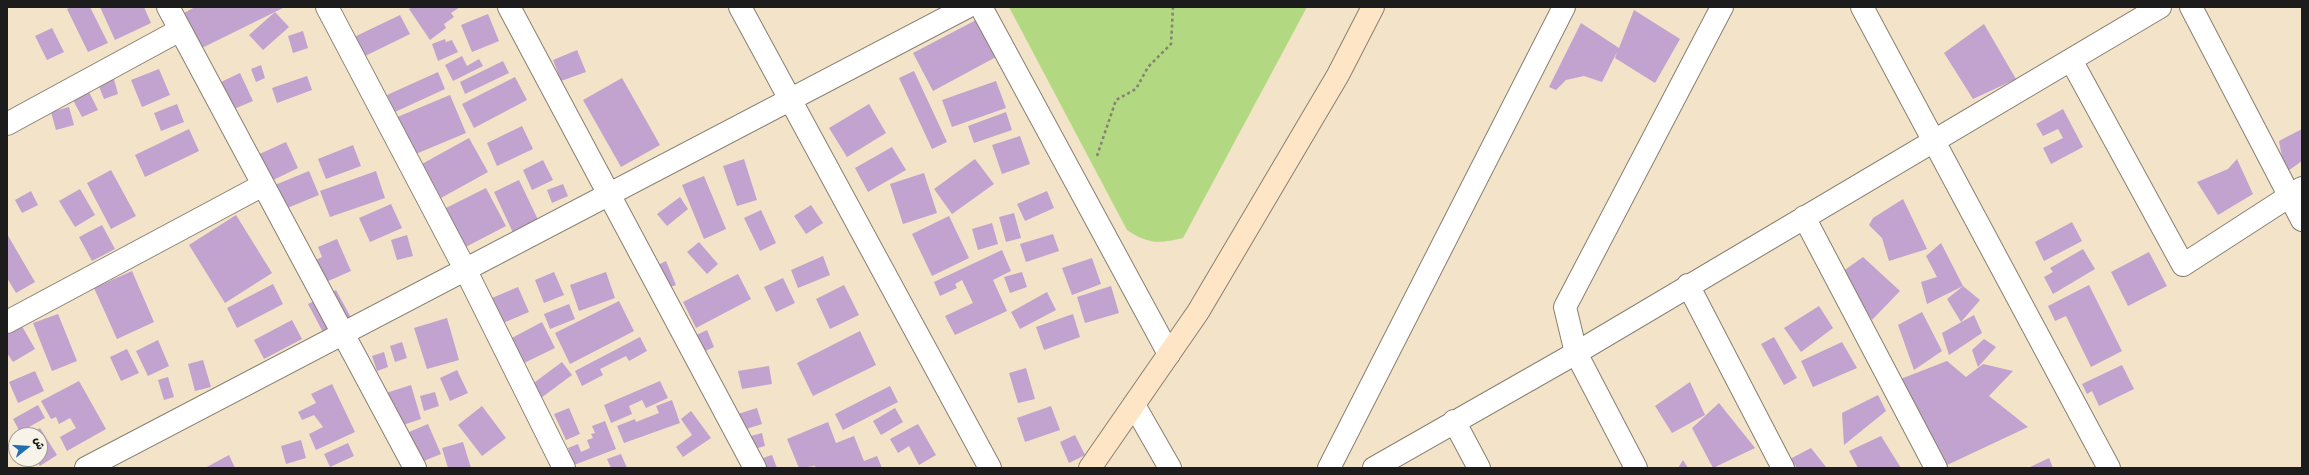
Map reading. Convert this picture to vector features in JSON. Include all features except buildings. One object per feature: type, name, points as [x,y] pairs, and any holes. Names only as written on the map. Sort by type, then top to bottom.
[{"type":"main road","points":[[1090,468],[1198,312],[1338,75],[1373,7]]},
{"type":"street","points":[[168,7],[415,468]]},
{"type":"street","points":[[327,7],[466,269],[564,468]]},
{"type":"street","points":[[509,7],[755,468]]},
{"type":"street","points":[[740,7],[789,100],[990,468]]},
{"type":"street","points":[[86,468],[967,7]]},
{"type":"street","points":[[981,7],[1169,354]]},
{"type":"street","points":[[1329,468],[1564,7]]},
{"type":"street","points":[[1636,468],[1576,352],[1565,307],[1722,7]]},
{"type":"street","points":[[1862,7],[2109,468]]},
{"type":"street","points":[[1374,468],[1576,352],[2160,7]]},
{"type":"street","points":[[2191,7],[2296,192],[2302,220]]},
{"type":"street","points":[[7,124],[180,30]]},
{"type":"street","points":[[2071,60],[2183,265],[2296,192]]},
{"type":"street","points":[[7,322],[263,185]]},
{"type":"street","points":[[1804,217],[1936,468]]},
{"type":"street","points":[[1688,285],[1783,468]]},
{"type":"street","points":[[1134,405],[1170,468]]},
{"type":"street","points":[[1454,422],[1479,468]]},
{"type":"path","points":[[1097,156],[1116,100],[1136,89],[1148,67],[1171,44],[1173,7]]},
{"type":"green space","points":[[1009,7],[1307,7],[1183,238],[1154,242],[1134,235],[1127,230]]}]
